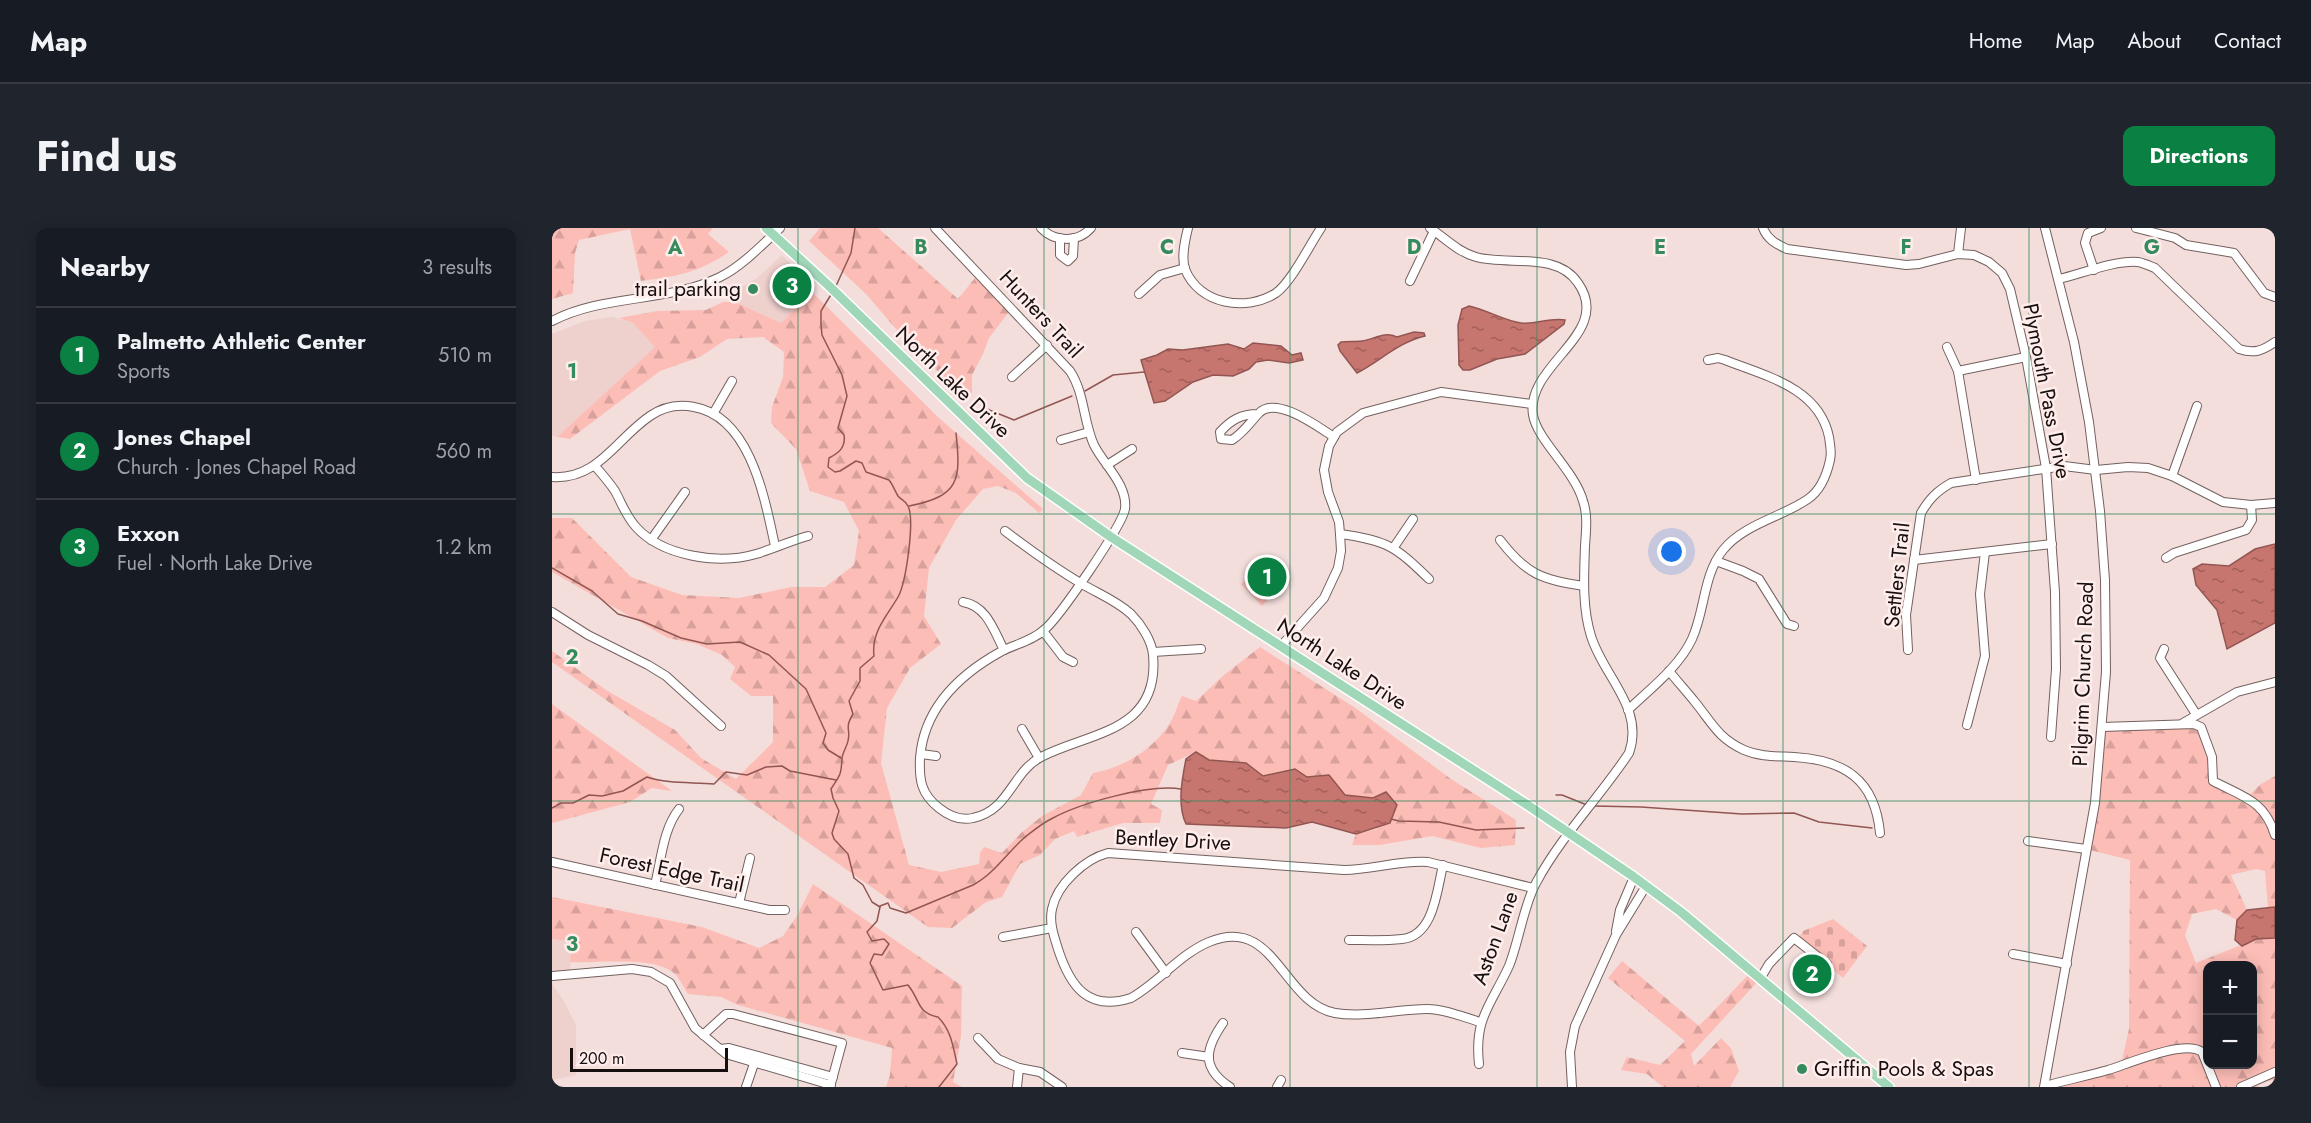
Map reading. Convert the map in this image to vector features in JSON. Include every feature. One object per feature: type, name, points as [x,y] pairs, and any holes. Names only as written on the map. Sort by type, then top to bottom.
[{"type":"main road","name":"North Lake Drive","points":[[773,230],[1027,478],[1110,537],[1570,833],[1634,877],[1889,1087]]},
{"type":"street","name":"Hunters Trail","points":[[935,228],[1070,371],[1078,386],[1094,446],[1122,490],[1125,505],[1122,520],[1063,610],[1043,632]]},
{"type":"street","points":[[1041,228],[1052,237],[1060,238],[1074,238],[1091,228]]},
{"type":"street","points":[[1188,228],[1185,268],[1196,286],[1214,299],[1238,303],[1262,300],[1283,286],[1320,228]]},
{"type":"street","name":"Plymouth Pass Drive","points":[[1762,228],[1775,244],[1787,249],[1906,265],[1958,254],[1974,255],[1989,262],[2001,273],[2010,289],[2026,357],[2046,468],[2055,592],[2056,669],[2051,737]]},
{"type":"street","points":[[1958,254],[1961,228]]},
{"type":"street","name":"Pilgrim Church Road","points":[[2044,1086],[2095,803],[2106,672],[2105,580],[2096,470],[2079,362],[2060,279],[2045,228]]},
{"type":"street","points":[[2094,270],[2085,243],[2088,233],[2101,228]]},
{"type":"street","points":[[2136,228],[2175,238],[2186,245],[2234,253],[2264,293],[2275,297]]},
{"type":"street","points":[[1281,646],[1318,605],[1332,585],[1340,560],[1340,534],[1324,470],[1329,446],[1334,437],[1363,413],[1441,392],[1532,404],[1546,372],[1569,347],[1584,322],[1587,306],[1582,289],[1573,276],[1559,266],[1473,256],[1457,248],[1432,229],[1410,281]]},
{"type":"street","points":[[552,321],[575,310],[679,291],[707,282],[733,269],[773,230]]},
{"type":"street","points":[[1060,238],[1060,255],[1068,261],[1073,256],[1074,238]]},
{"type":"street","points":[[2060,279],[2116,264],[2143,263],[2155,268],[2239,349],[2252,354],[2275,342]]},
{"type":"street","points":[[1139,294],[1160,275],[1185,268]]},
{"type":"street","points":[[1012,377],[1047,345]]},
{"type":"street","points":[[1947,347],[1958,371],[1976,480]]},
{"type":"street","points":[[1958,371],[2026,357]]},
{"type":"street","points":[[1628,710],[1682,656],[1693,638],[1716,561],[1725,548],[1736,537],[1813,495],[1828,471],[1831,450],[1827,430],[1822,416],[1813,403],[1802,394],[1725,360],[1718,358],[1708,360]]},
{"type":"street","points":[[713,414],[732,381]]},
{"type":"street","name":"Aston Lane","points":[[1479,1064],[1477,1038],[1480,1022],[1512,958],[1533,888],[1549,862],[1629,753],[1634,735],[1633,723],[1623,695],[1598,655],[1586,614],[1584,501],[1570,473],[1535,420],[1532,404]]},
{"type":"street","points":[[552,477],[573,476],[595,466],[646,419],[660,411],[685,406],[701,409],[713,414],[730,428],[753,464],[762,487],[775,546]]},
{"type":"street","points":[[2172,476],[2197,406]]},
{"type":"street","points":[[1258,414],[1232,441],[1221,439],[1220,432],[1235,418],[1245,414],[1258,414],[1271,408],[1286,410],[1334,437]]},
{"type":"street","points":[[1061,440],[1089,432]]},
{"type":"street","points":[[1107,465],[1132,449]]},
{"type":"street","points":[[595,466],[615,491],[630,519],[651,540],[680,553],[717,557],[754,554],[808,536]]},
{"type":"street","name":"Settlers Trail","points":[[1908,650],[1906,615],[1921,513],[1937,491],[1951,483],[2064,466],[2096,470],[2148,468],[2172,476],[2223,502],[2251,505],[2275,503]]},
{"type":"street","points":[[651,540],[685,492]]},
{"type":"street","points":[[2166,558],[2174,553],[2246,530],[2252,520],[2251,505]]},
{"type":"street","points":[[1394,547],[1413,519]]},
{"type":"street","points":[[1005,531],[1038,556],[1129,612],[1141,627],[1153,652],[1148,690],[1139,708],[1129,719],[1113,730],[1039,758],[1019,778],[998,807],[959,823],[927,798],[921,781],[921,754],[929,722],[946,694],[964,675],[1004,650],[1043,632],[1063,657],[1073,662]]},
{"type":"street","points":[[1340,534],[1380,541],[1394,547],[1429,579]]},
{"type":"street","points":[[1500,540],[1515,559],[1531,572],[1554,581],[1584,586]]},
{"type":"street","points":[[1914,560],[2052,544]]},
{"type":"street","points":[[1967,725],[1985,656],[1980,594],[1985,552]]},
{"type":"street","points":[[1716,561],[1759,579],[1787,624],[1794,626]]},
{"type":"street","points":[[963,602],[974,604],[983,611],[1004,650]]},
{"type":"street","points":[[552,612],[588,635],[666,676],[721,726]]},
{"type":"street","points":[[1153,652],[1201,649]]},
{"type":"street","points":[[2164,649],[2160,658],[2196,714]]},
{"type":"street","points":[[1668,671],[1696,703],[1714,729],[1726,740],[1758,754],[1824,760],[1848,771],[1869,791],[1876,807],[1880,833]]},
{"type":"street","points":[[2182,724],[2237,692],[2275,682]]},
{"type":"street","points":[[2102,727],[2182,724],[2194,724],[2201,727],[2212,757],[2213,781],[2260,806],[2266,813],[2275,835]]},
{"type":"street","points":[[1022,729],[1039,758]]},
{"type":"street","points":[[921,754],[936,756]]},
{"type":"street","points":[[655,885],[668,831],[679,809]]},
{"type":"street","points":[[2028,841],[2086,849]]},
{"type":"street","name":"Bentley Drive","points":[[1480,1022],[1435,1009],[1346,1014],[1324,1010],[1301,995],[1267,951],[1254,942],[1239,938],[1224,938],[1207,943],[1137,994],[1125,1000],[1107,1002],[1089,997],[1069,978],[1052,928],[1052,909],[1058,892],[1068,880],[1090,860],[1108,853],[1344,870],[1366,869],[1414,861],[1443,865],[1533,888]]},
{"type":"street","points":[[739,903],[750,858]]},
{"type":"street","name":"Forest Edge Trail","points":[[552,862],[769,910],[785,910]]},
{"type":"street","points":[[1349,940],[1403,939],[1419,932],[1429,916],[1443,865]]},
{"type":"street","points":[[1616,935],[1620,910],[1634,877]]},
{"type":"street","points":[[1572,1087],[1570,1053],[1572,1035],[1616,935],[1646,886]]},
{"type":"street","points":[[1003,937],[1052,928]]},
{"type":"street","points":[[1136,932],[1166,973]]},
{"type":"street","points":[[1760,979],[1769,964],[1794,939],[1827,964]]},
{"type":"street","points":[[2013,954],[2067,964]]},
{"type":"street","points":[[552,976],[632,969],[651,972],[670,983],[695,1028],[703,1035],[720,1049],[729,1048],[755,1060],[832,1083],[842,1043],[733,1014],[726,1014],[703,1035]]},
{"type":"street","points":[[1223,1023],[1211,1041],[1209,1067],[1213,1074],[1230,1087]]},
{"type":"street","points":[[978,1038],[998,1059],[1019,1068],[1040,1072],[1062,1087]]},
{"type":"street","points":[[2044,1086],[2156,1055],[2192,1048],[2202,1052],[2216,1087]]},
{"type":"street","points":[[1182,1053],[1209,1057]]},
{"type":"street","points":[[746,1087],[755,1060]]},
{"type":"street","points":[[1017,1087],[1019,1068]]},
{"type":"street","points":[[2241,1087],[2275,1072]]},
{"type":"shaded area","points":[[782,255],[815,288],[781,323],[735,302],[727,295],[757,278]]},
{"type":"shaded area","points":[[612,317],[633,323],[655,347],[557,437],[552,435],[552,334],[585,321]]},
{"type":"shaded area","points":[[552,939],[572,942],[570,971],[552,973]]},
{"type":"shaded area","points":[[552,983],[576,1025],[576,1075],[552,1080]]},
{"type":"green space","points":[[552,228],[713,228],[708,234],[729,252],[707,265],[687,272],[641,281],[630,229],[579,240],[575,253],[573,293],[552,299]]},
{"type":"green space","points":[[820,228],[878,228],[958,299],[979,273],[1012,308],[989,338],[972,375],[972,393],[962,395],[903,337],[866,294],[809,241]]},
{"type":"green space","points":[[812,292],[939,418],[1043,509],[1039,513],[1016,493],[998,486],[983,489],[956,520],[929,568],[924,616],[941,644],[910,668],[887,708],[881,763],[909,865],[941,872],[979,864],[980,853],[984,847],[1002,853],[1042,816],[1081,795],[1093,773],[1125,763],[1144,751],[1170,723],[1182,696],[1196,701],[1224,675],[1260,647],[1354,707],[1451,779],[1516,820],[1515,845],[1481,848],[1432,836],[1380,845],[1352,845],[1356,834],[1377,829],[1373,798],[1345,795],[1329,775],[1307,777],[1295,769],[1263,776],[1246,763],[1209,760],[1196,752],[1168,765],[1151,804],[1162,810],[1160,823],[1123,823],[1077,837],[1074,831],[1055,839],[1040,855],[1020,864],[1002,897],[986,902],[952,928],[928,927],[552,662],[552,651],[606,690],[675,730],[701,758],[736,779],[773,742],[773,696],[751,696],[730,679],[735,667],[722,655],[697,644],[668,638],[552,572],[552,518],[572,518],[631,577],[682,595],[739,598],[791,587],[825,587],[854,565],[859,531],[844,502],[810,491],[796,449],[771,423],[772,407],[783,377],[784,352],[763,337],[727,339],[700,357],[660,371],[570,439],[557,437],[655,347],[633,323],[619,318],[657,311],[706,310],[723,302],[735,302],[781,323]]},
{"type":"green space","points":[[1271,555],[1285,569],[1281,573],[1288,580],[1262,606],[1241,584]]},
{"type":"green space","points":[[552,704],[672,791],[652,788],[630,802],[552,823]]},
{"type":"green space","points":[[2102,727],[2201,727],[2209,750],[2213,781],[2246,798],[2261,784],[2275,776],[2275,907],[2268,908],[2265,871],[2256,869],[2231,875],[2247,910],[2237,920],[2216,909],[2192,914],[2185,935],[2196,963],[2256,939],[2275,938],[2275,1080],[2251,1083],[2259,1087],[2062,1087],[2120,1069],[2129,1029],[2130,860],[2086,849]]},
{"type":"green space","points":[[813,884],[962,986],[961,1037],[953,1082],[962,1087],[886,1087],[890,1075],[892,1048],[738,1005],[721,997],[688,994],[675,974],[654,964],[570,962],[572,942],[552,939],[552,897],[702,927],[759,948],[783,936],[797,916]]},
{"type":"green space","points":[[1833,919],[1867,946],[1843,978],[1798,939],[1803,931]]},
{"type":"green space","points":[[1622,961],[1699,1026],[1752,971],[1760,979],[1691,1054],[1694,1066],[1721,1038],[1731,1048],[1739,1071],[1730,1087],[1663,1087],[1647,1074],[1621,1070],[1627,1057],[1660,1065],[1685,1041],[1608,978]]},
{"type":"water","points":[[1469,306],[1521,323],[1565,320],[1564,324],[1525,354],[1497,359],[1470,370],[1463,370],[1459,365],[1458,325],[1462,309]]},
{"type":"water","points":[[1414,332],[1424,333],[1425,336],[1398,347],[1357,373],[1338,345],[1341,342],[1362,341],[1384,335],[1397,337]]},
{"type":"water","points":[[1253,343],[1281,346],[1292,355],[1301,353],[1303,360],[1289,363],[1268,360],[1256,362],[1249,369],[1233,376],[1213,375],[1193,382],[1165,401],[1154,403],[1141,360],[1168,349],[1183,350],[1228,344],[1244,349]]},
{"type":"water","points":[[2275,544],[2275,623],[2227,649],[2217,610],[2196,585],[2193,569],[2202,564],[2229,566],[2255,549]]},
{"type":"water","points":[[1196,752],[1209,760],[1246,763],[1263,776],[1295,769],[1307,777],[1329,775],[1345,795],[1373,798],[1386,792],[1397,805],[1390,823],[1356,834],[1312,822],[1286,828],[1186,824],[1181,800],[1182,783],[1186,759]]},
{"type":"water","points":[[2275,907],[2275,938],[2256,939],[2242,946],[2235,940],[2237,920],[2247,910]]},
{"type":"waterway","points":[[836,286],[851,253],[855,228]]},
{"type":"waterway","points":[[832,293],[821,311],[822,335],[842,375],[847,396],[838,428],[844,435],[844,443],[839,452],[829,458],[828,467],[835,472],[840,471],[856,461],[862,463],[866,472],[889,480],[898,496],[907,504],[911,524],[909,552],[901,590],[877,632],[874,656],[860,668],[860,681],[849,701],[853,714],[848,726],[848,741],[842,757],[840,775],[831,789],[839,811],[832,833],[834,839],[848,854],[854,878],[863,885],[872,902],[880,907]]},
{"type":"waterway","points":[[1085,391],[1113,375],[1144,372]]},
{"type":"waterway","points":[[982,407],[1014,420],[1072,396]]},
{"type":"waterway","points":[[909,506],[939,497],[954,483],[958,463],[956,433]]},
{"type":"waterway","points":[[552,568],[592,591],[618,614],[642,621],[681,638],[707,644],[740,642],[769,655],[806,689],[826,733],[823,743],[828,750],[841,758]]},
{"type":"waterway","points":[[552,808],[561,803],[573,803],[589,795],[602,796],[623,791],[647,777],[671,782],[714,784],[726,772],[747,775],[766,767],[782,766],[790,771],[836,780]]},
{"type":"waterway","points":[[880,906],[888,903],[890,908],[906,913],[973,885],[987,875],[1037,828],[1079,807],[1133,792],[1151,789],[1181,789]]},
{"type":"waterway","points":[[1556,795],[1562,795],[1587,805]]},
{"type":"waterway","points":[[1594,806],[1742,814],[1794,813],[1819,822],[1872,828]]},
{"type":"waterway","points":[[1391,819],[1439,822],[1476,830],[1524,828]]},
{"type":"waterway","points":[[880,907],[877,921],[867,932],[872,941],[884,939],[889,944],[882,955],[874,954],[870,963],[883,990],[908,985],[922,1009],[938,1017],[946,1027],[957,1064],[939,1087]]},
{"type":"place","name":"Exxon","points":[[792,286]]},
{"type":"place","name":"trail parking","points":[[753,289]]},
{"type":"place","name":"Palmetto Athletic Center","points":[[1267,577]]},
{"type":"place","name":"Jones Chapel","points":[[1812,974]]},
{"type":"place","name":"Griffin Pools & Spas","points":[[1802,1069]]}]
